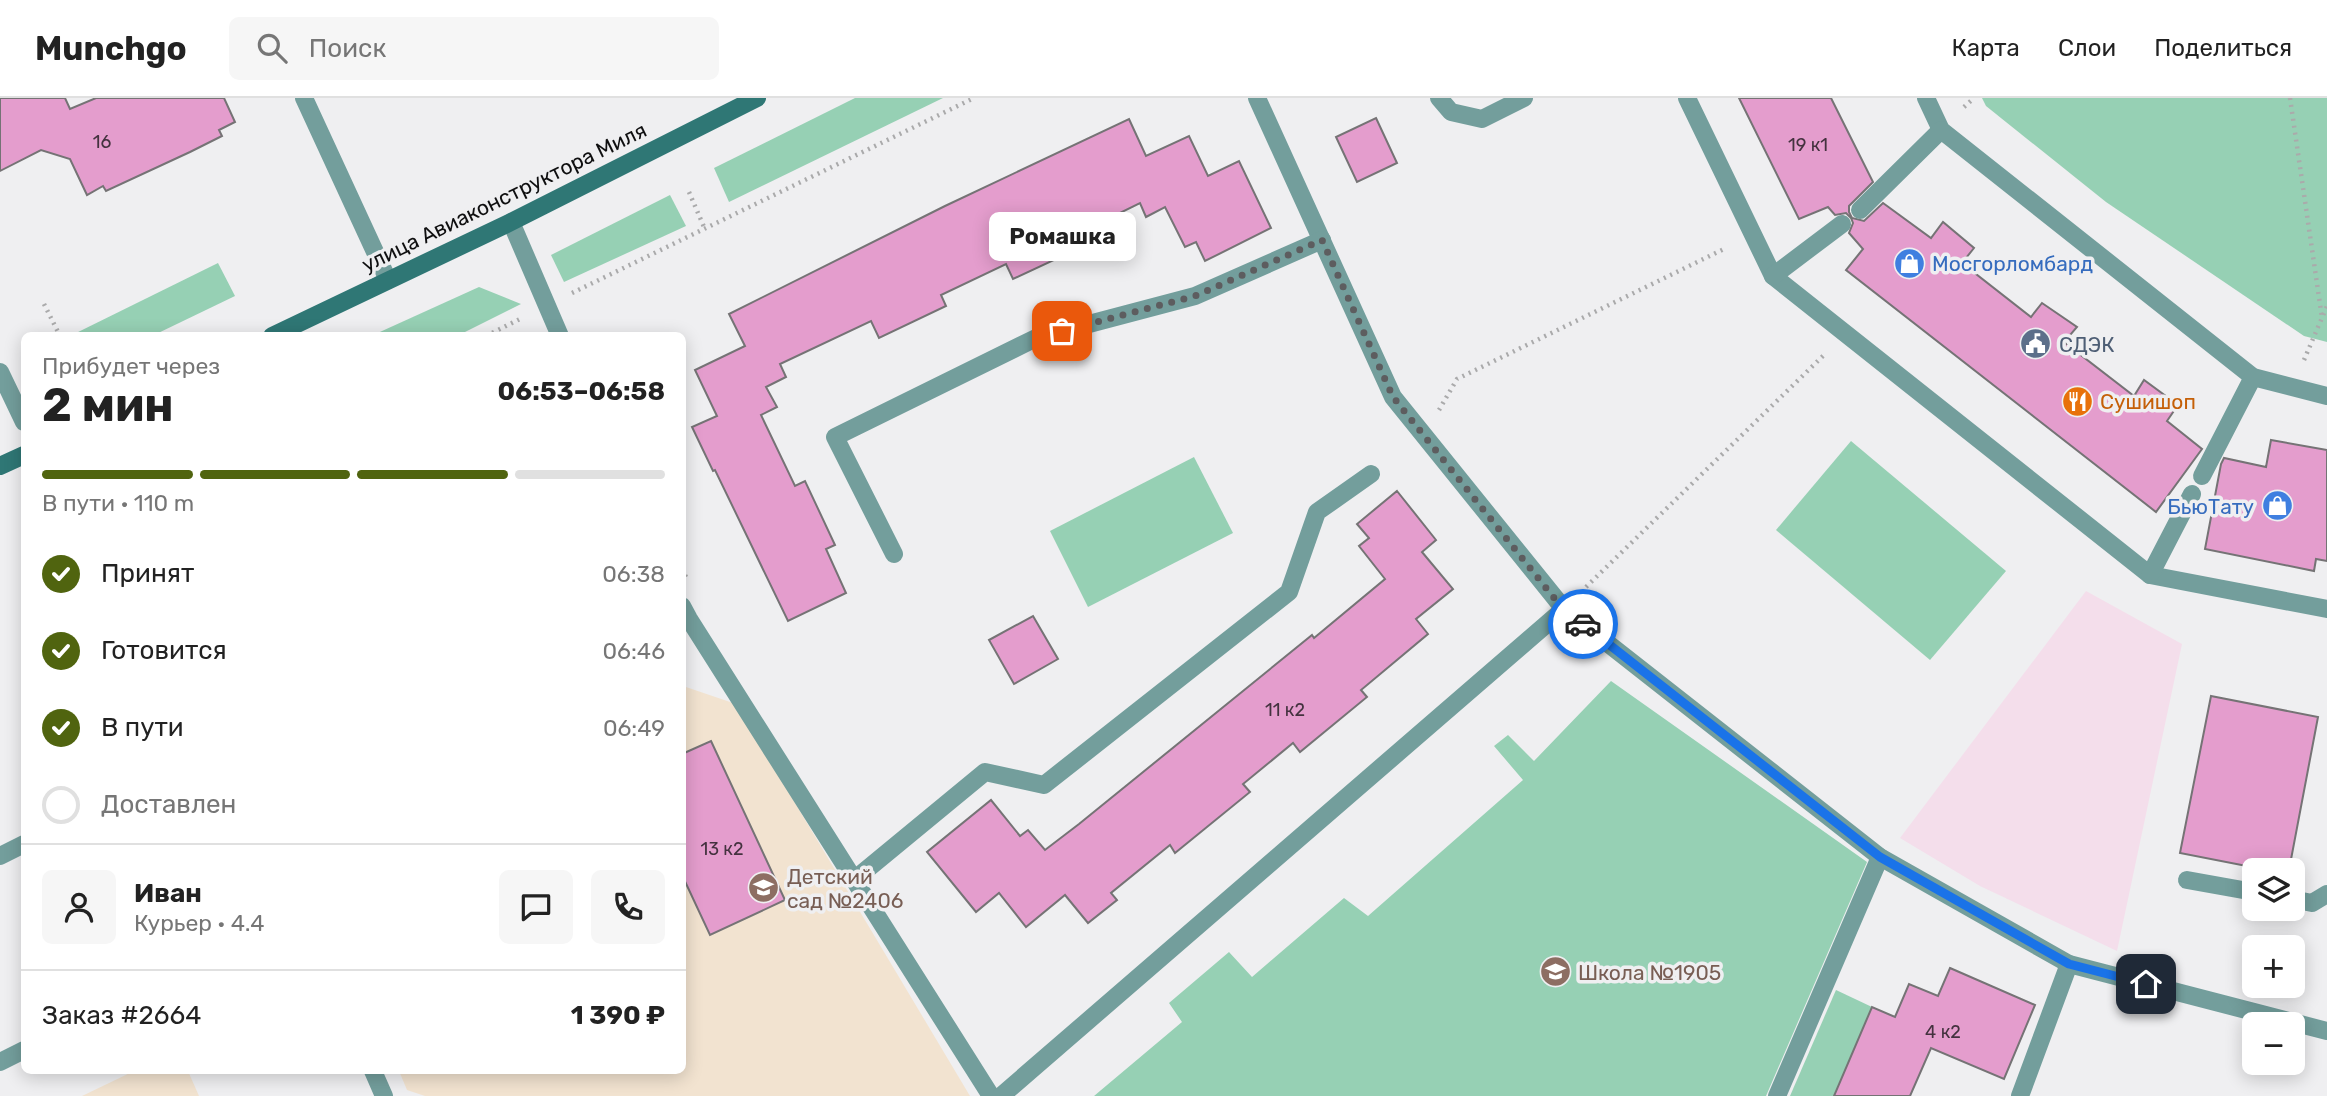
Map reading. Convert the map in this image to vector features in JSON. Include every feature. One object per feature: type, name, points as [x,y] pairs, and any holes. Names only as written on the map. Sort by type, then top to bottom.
[{"type":"street","name":"улица Авиаконструктора Миля","points":[[280,332],[510,222],[757,98]]},
{"type":"street","points":[[0,467],[21,456]]},
{"type":"lane","points":[[304,98],[388,280]]},
{"type":"lane","points":[[1257,98],[1393,397],[1563,609],[1880,857],[2069,964],[2327,1031]]},
{"type":"lane","points":[[1439,98],[1451,112],[1482,119],[1524,98]]},
{"type":"lane","points":[[1687,98],[1773,276],[2150,575],[2327,609]]},
{"type":"lane","points":[[1926,98],[1941,130],[2253,377],[2327,397]]},
{"type":"lane","points":[[1860,210],[1941,130]]},
{"type":"lane","points":[[510,222],[558,332]]},
{"type":"lane","points":[[1773,276],[1842,224]]},
{"type":"lane","points":[[894,554],[835,437],[1036,338],[1195,296],[1322,240]]},
{"type":"lane","points":[[0,372],[21,416]]},
{"type":"lane","points":[[2202,476],[2253,377]]},
{"type":"lane","points":[[853,880],[985,772],[1044,785],[1289,592],[1317,512],[1371,474]]},
{"type":"lane","points":[[2150,575],[2192,494]]},
{"type":"lane","points":[[1001,1096],[1563,609]]},
{"type":"lane","points":[[686,618],[991,1096]]},
{"type":"lane","points":[[0,856],[21,846]]},
{"type":"lane","points":[[1777,1096],[1880,857]]},
{"type":"lane","points":[[2187,880],[2242,890]]},
{"type":"lane","points":[[2305,902],[2312,903],[2327,894]]},
{"type":"lane","points":[[2020,1096],[2069,964]]},
{"type":"lane","points":[[0,1062],[21,1052]]},
{"type":"lane","points":[[374,1074],[384,1096]]},
{"type":"path","points":[[494,332],[974,98]]},
{"type":"path","points":[[2290,98],[2322,318]]},
{"type":"path","points":[[689,192],[704,228]]},
{"type":"path","points":[[1424,436],[1457,379],[1753,235]]},
{"type":"path","points":[[44,304],[58,332]]},
{"type":"path","points":[[2292,387],[2327,306]]},
{"type":"path","points":[[1563,609],[1846,334]]},
{"type":"shaded area","points":[[2086,591],[2182,644],[2117,951],[1980,886],[1900,838]]},
{"type":"shaded area","name":"Детский сад №2406","points":[[686,687],[736,704],[970,1096],[425,1096],[407,1090],[400,1074],[686,1074]]},
{"type":"shaded area","points":[[128,1074],[189,1074],[199,1096],[82,1096]]},
{"type":"green space","points":[[855,98],[943,98],[729,202],[714,168]]},
{"type":"green space","points":[[1982,98],[2327,98],[2327,342],[2304,336],[2106,202],[1986,106]]},
{"type":"green space","points":[[670,195],[686,226],[564,282],[551,255]]},
{"type":"green space","points":[[218,263],[235,296],[160,332],[78,332]]},
{"type":"green space","points":[[479,287],[521,304],[465,332],[380,332]]},
{"type":"green space","points":[[1851,441],[2006,571],[1930,660],[1776,530]]},
{"type":"green space","points":[[1194,457],[1233,533],[1088,607],[1050,531]]},
{"type":"green space","name":"Школа №1905","points":[[1611,681],[1867,862],[1766,1096],[1094,1096],[1182,1022],[1169,1003],[1229,952],[1252,977],[1344,898],[1368,916],[1523,780],[1494,746],[1508,735],[1534,761]]},
{"type":"green space","points":[[1836,990],[1872,1007],[1834,1096],[1790,1096]]},
{"type":"building","points":[[0,98],[65,98],[70,109],[96,98],[224,98],[235,122],[219,130],[222,136],[190,152],[106,191],[103,186],[87,195],[70,159],[41,150],[0,171]]},
{"type":"building","points":[[1739,98],[1831,98],[1873,182],[1849,206],[1852,218],[1864,221],[1883,203],[1931,238],[1943,222],[1974,248],[1962,263],[2031,317],[2042,303],[2077,327],[2064,342],[2134,396],[2144,380],[2178,405],[2167,421],[2202,449],[2156,512],[1846,270],[1863,249],[1849,233],[1853,223],[1851,218],[1846,213],[1835,215],[1828,207],[1799,219]]},
{"type":"building","points":[[1376,118],[1397,163],[1357,182],[1336,137]]},
{"type":"building","points":[[1129,119],[1146,156],[1189,136],[1208,176],[1239,161],[1271,228],[1205,261],[1196,242],[1185,247],[1165,207],[1146,217],[1140,203],[1083,231],[1086,245],[1013,279],[1006,264],[941,295],[946,306],[879,338],[871,321],[780,364],[786,377],[766,387],[777,407],[761,415],[795,486],[805,481],[835,545],[826,549],[846,593],[788,621],[692,427],[717,416],[695,370],[745,346],[729,314],[945,206]]},
{"type":"building","points":[[2271,440],[2327,450],[2327,561],[2316,559],[2314,571],[2205,549],[2224,458],[2266,467]]},
{"type":"building","points":[[1397,491],[1436,540],[1422,552],[1453,589],[1416,619],[1428,634],[1361,690],[1367,697],[1300,752],[1293,743],[1243,784],[1250,792],[1175,853],[1170,845],[1111,893],[1117,900],[1088,923],[1065,895],[1026,927],[999,893],[976,912],[927,852],[991,800],[1020,836],[1028,830],[1045,850],[1079,824],[1385,579],[1359,546],[1369,538],[1357,524]]},
{"type":"building","points":[[1033,616],[1058,659],[1014,684],[989,640]]},
{"type":"building","points":[[2211,696],[2318,717],[2291,858],[2242,858],[2242,865],[2180,853]]},
{"type":"building","points":[[711,741],[785,900],[710,935],[686,884],[686,752]]},
{"type":"building","points":[[1950,968],[2035,1005],[2004,1079],[1931,1048],[1910,1096],[1834,1096],[1872,1007],[1895,1017],[1909,984],[1938,996]]},
{"type":"way so far","points":[[1062,331],[1195,296],[1322,240],[1393,397],[1563,609],[1583,624]]},
{"type":"place","name":"Мосгорломбард","points":[[1909,263]]},
{"type":"place","name":"Ромашка","points":[[1062,331]]},
{"type":"place","name":"СДЭК","points":[[2036,344]]},
{"type":"place","name":"Сушишоп","points":[[2077,401]]},
{"type":"place","name":"БьюТату","points":[[2277,506]]},
{"type":"place","name":"Детский сад №2406","points":[[764,888]]},
{"type":"place","name":"Школа №1905","points":[[1555,972]]},
{"type":"route","points":[[1583,624],[1880,857],[2069,964],[2146,984]]}]
